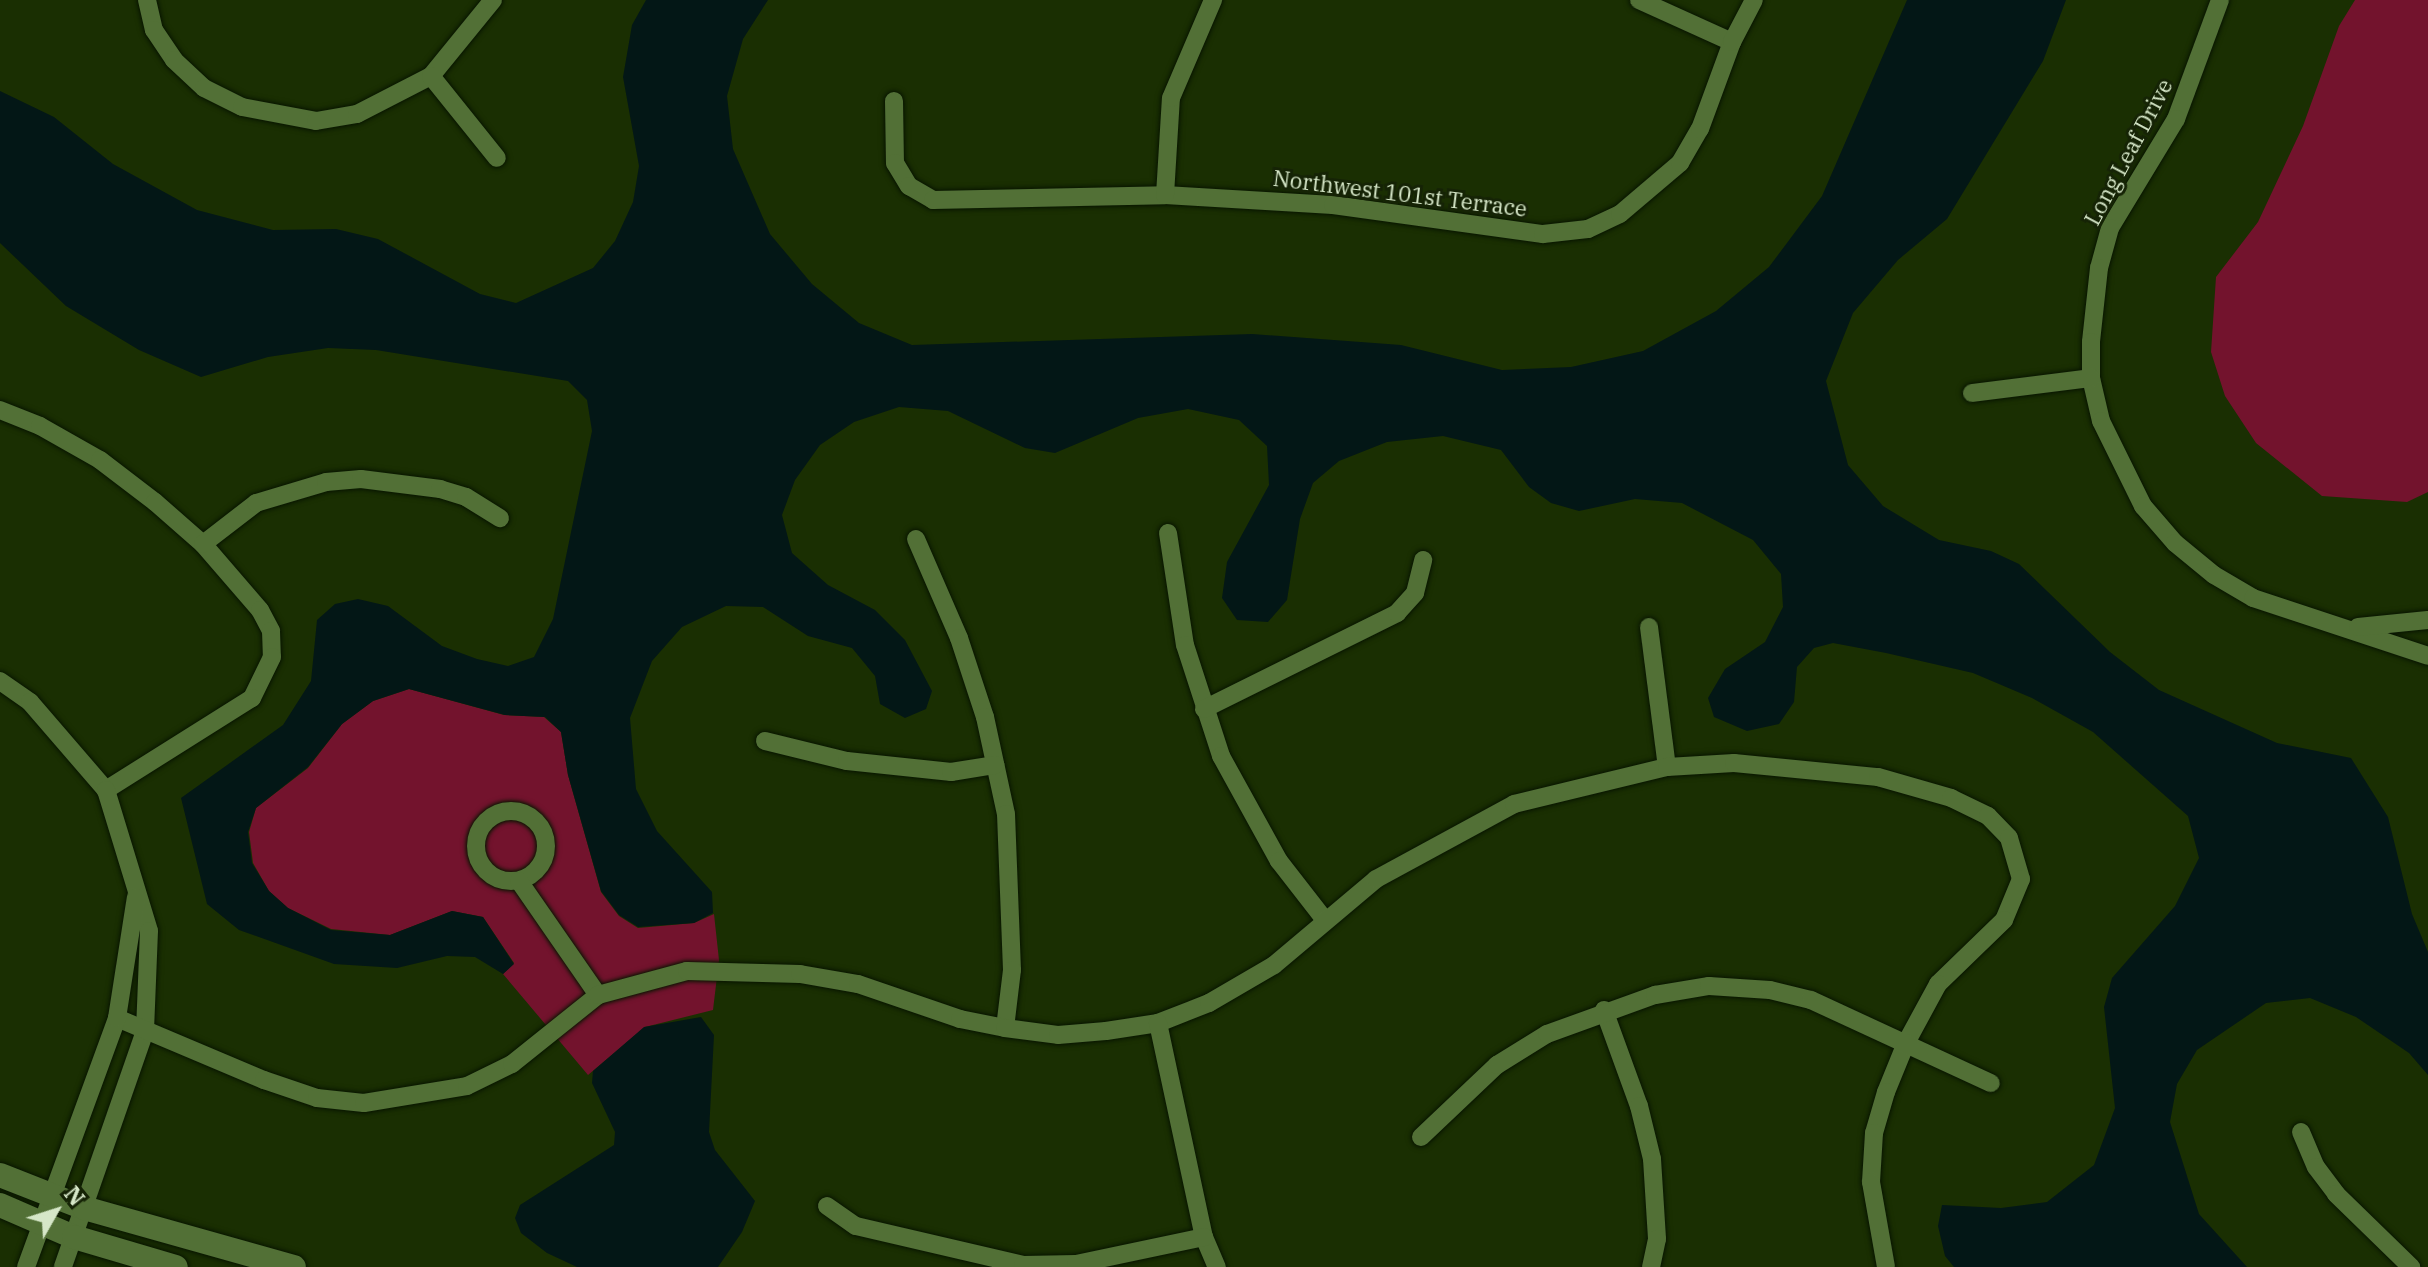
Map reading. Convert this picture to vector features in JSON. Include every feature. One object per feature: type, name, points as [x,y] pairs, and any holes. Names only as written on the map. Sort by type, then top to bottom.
[{"type":"street","points":[[147,0],[154,30],[174,60],[204,88],[242,107],[316,121],[357,114],[431,76],[493,0]]},
{"type":"street","points":[[1165,195],[1171,98],[1213,0]]},
{"type":"street","points":[[1639,0],[1732,42]]},
{"type":"street","name":"Northwest 101st Terrace","points":[[894,101],[895,163],[909,186],[933,200],[1165,195],[1333,205],[1530,233],[1588,229],[1642,199],[1680,163],[1700,129],[1732,42],[1754,0]]},
{"type":"street","name":"Long Leaf Drive","points":[[2220,0],[2176,119],[2110,228],[2093,308],[2091,378],[2120,466],[2143,506],[2175,543],[2253,598],[2428,656]]},
{"type":"street","points":[[431,76],[497,158]]},
{"type":"street","points":[[1972,393],[2091,378]]},
{"type":"street","points":[[0,410],[100,460],[203,544],[260,610],[271,631],[272,657],[266,679],[252,698],[106,790]]},
{"type":"street","points":[[203,544],[256,503],[326,482],[361,479],[440,489],[466,497],[500,518]]},
{"type":"street","points":[[1168,533],[1185,645],[1204,709],[1245,805],[1279,861],[1325,920]]},
{"type":"street","points":[[916,539],[959,638],[1006,814],[1011,899],[1005,1028]]},
{"type":"street","points":[[1204,709],[1397,613],[1415,593],[1423,560]]},
{"type":"street","name":"Long Leaf Drive","points":[[2348,628],[2428,620]]},
{"type":"street","points":[[1649,627],[1667,767]]},
{"type":"street","points":[[0,681],[30,702],[106,790],[137,882],[152,969],[145,1031],[63,1267]]},
{"type":"street","points":[[765,741],[847,761],[951,772],[995,765]]},
{"type":"street","points":[[117,1018],[317,1098],[364,1103],[467,1086],[512,1064],[598,995],[687,971],[800,974],[858,984],[960,1019],[1058,1035],[1158,1023],[1209,1003],[1274,965],[1376,879],[1514,804],[1667,767],[1734,763],[1878,777],[1951,798],[1988,816],[2009,838],[2019,861],[2021,879],[2004,920],[1938,984],[1906,1043],[1874,1133],[1871,1182],[1886,1267]]},
{"type":"street","points":[[519,881],[598,995]]},
{"type":"street","points":[[26,1267],[117,1018],[137,882]]},
{"type":"street","points":[[1421,1137],[1497,1065],[1547,1034],[1604,1010],[1709,986],[1770,990],[1811,1000],[1991,1083]]},
{"type":"street","points":[[1604,1010],[1639,1106],[1652,1159],[1657,1239],[1651,1267]]},
{"type":"street","points":[[1158,1023],[1204,1237],[1217,1267]]},
{"type":"street","points":[[2301,1132],[2316,1167],[2336,1194],[2411,1267]]},
{"type":"street","points":[[0,1175],[84,1208],[294,1267]]},
{"type":"street","points":[[0,1205],[74,1237],[176,1267]]},
{"type":"street","points":[[827,1206],[856,1226],[1023,1265],[1076,1264],[1204,1237]]},
{"type":"shaded area","points":[[646,0],[768,0],[743,39],[727,96],[733,149],[770,234],[812,284],[859,323],[912,345],[1252,334],[1401,345],[1502,370],[1571,367],[1643,351],[1716,311],[1769,267],[1822,196],[1907,0],[2066,0],[2043,61],[1947,219],[1898,260],[1853,313],[1826,381],[1848,465],[1883,506],[1939,540],[1991,551],[2019,564],[2110,652],[2159,690],[2277,743],[2351,758],[2388,817],[2412,914],[2428,952],[2428,1075],[2409,1053],[2356,1017],[2310,998],[2266,1003],[2197,1050],[2177,1084],[2170,1122],[2199,1214],[2247,1267],[1954,1267],[1945,1256],[1938,1226],[1942,1205],[2001,1208],[2047,1202],[2094,1165],[2115,1108],[2104,1007],[2112,978],[2175,906],[2199,858],[2188,816],[2093,732],[2032,698],[1973,673],[1886,653],[1833,643],[1814,648],[1797,667],[1794,702],[1779,724],[1747,731],[1714,717],[1708,698],[1725,669],[1765,642],[1783,607],[1781,574],[1753,540],[1682,503],[1635,499],[1579,511],[1551,503],[1529,487],[1501,450],[1443,436],[1387,442],[1339,461],[1313,483],[1300,519],[1287,600],[1268,622],[1237,620],[1222,598],[1227,562],[1269,485],[1267,446],[1239,420],[1188,409],[1138,418],[1055,453],[1025,448],[948,411],[899,407],[854,422],[820,445],[795,480],[782,515],[792,553],[828,585],[875,610],[905,640],[932,691],[926,709],[905,718],[880,704],[875,676],[852,648],[808,636],[763,607],[726,606],[682,627],[652,661],[630,718],[636,789],[657,831],[712,892],[713,913],[694,923],[638,927],[619,915],[601,891],[568,775],[561,732],[545,717],[505,715],[409,689],[373,701],[342,724],[308,767],[256,808],[248,832],[252,863],[269,891],[288,908],[331,930],[390,935],[452,911],[483,917],[514,964],[503,974],[475,957],[447,956],[397,968],[334,964],[239,930],[207,904],[181,798],[283,725],[311,681],[317,620],[335,604],[358,599],[388,606],[442,646],[477,659],[508,666],[534,657],[553,619],[592,431],[587,400],[568,381],[376,350],[328,348],[268,357],[201,377],[139,350],[66,306],[0,243],[0,91],[54,117],[113,164],[197,210],[273,230],[336,229],[378,239],[480,294],[516,303],[593,268],[615,241],[633,202],[639,166],[623,77],[632,25]]},
{"type":"shaded area","points":[[2355,0],[2428,0],[2428,492],[2407,502],[2322,496],[2256,443],[2225,396],[2211,352],[2216,277],[2258,222],[2303,126],[2339,26]]},
{"type":"shaded area","points":[[409,689],[504,715],[544,717],[561,732],[568,775],[601,892],[619,916],[638,928],[694,923],[714,914],[719,960],[713,1010],[645,1027],[588,1075],[503,974],[514,963],[483,917],[452,911],[390,935],[331,929],[288,908],[269,891],[253,863],[249,832],[256,808],[308,768],[342,724],[373,701]]},
{"type":"shaded area","points":[[701,1017],[714,1035],[709,1132],[715,1150],[755,1201],[742,1232],[718,1267],[577,1267],[547,1253],[521,1233],[515,1218],[520,1205],[614,1145],[615,1132],[592,1083],[593,1071],[644,1027]]}]
